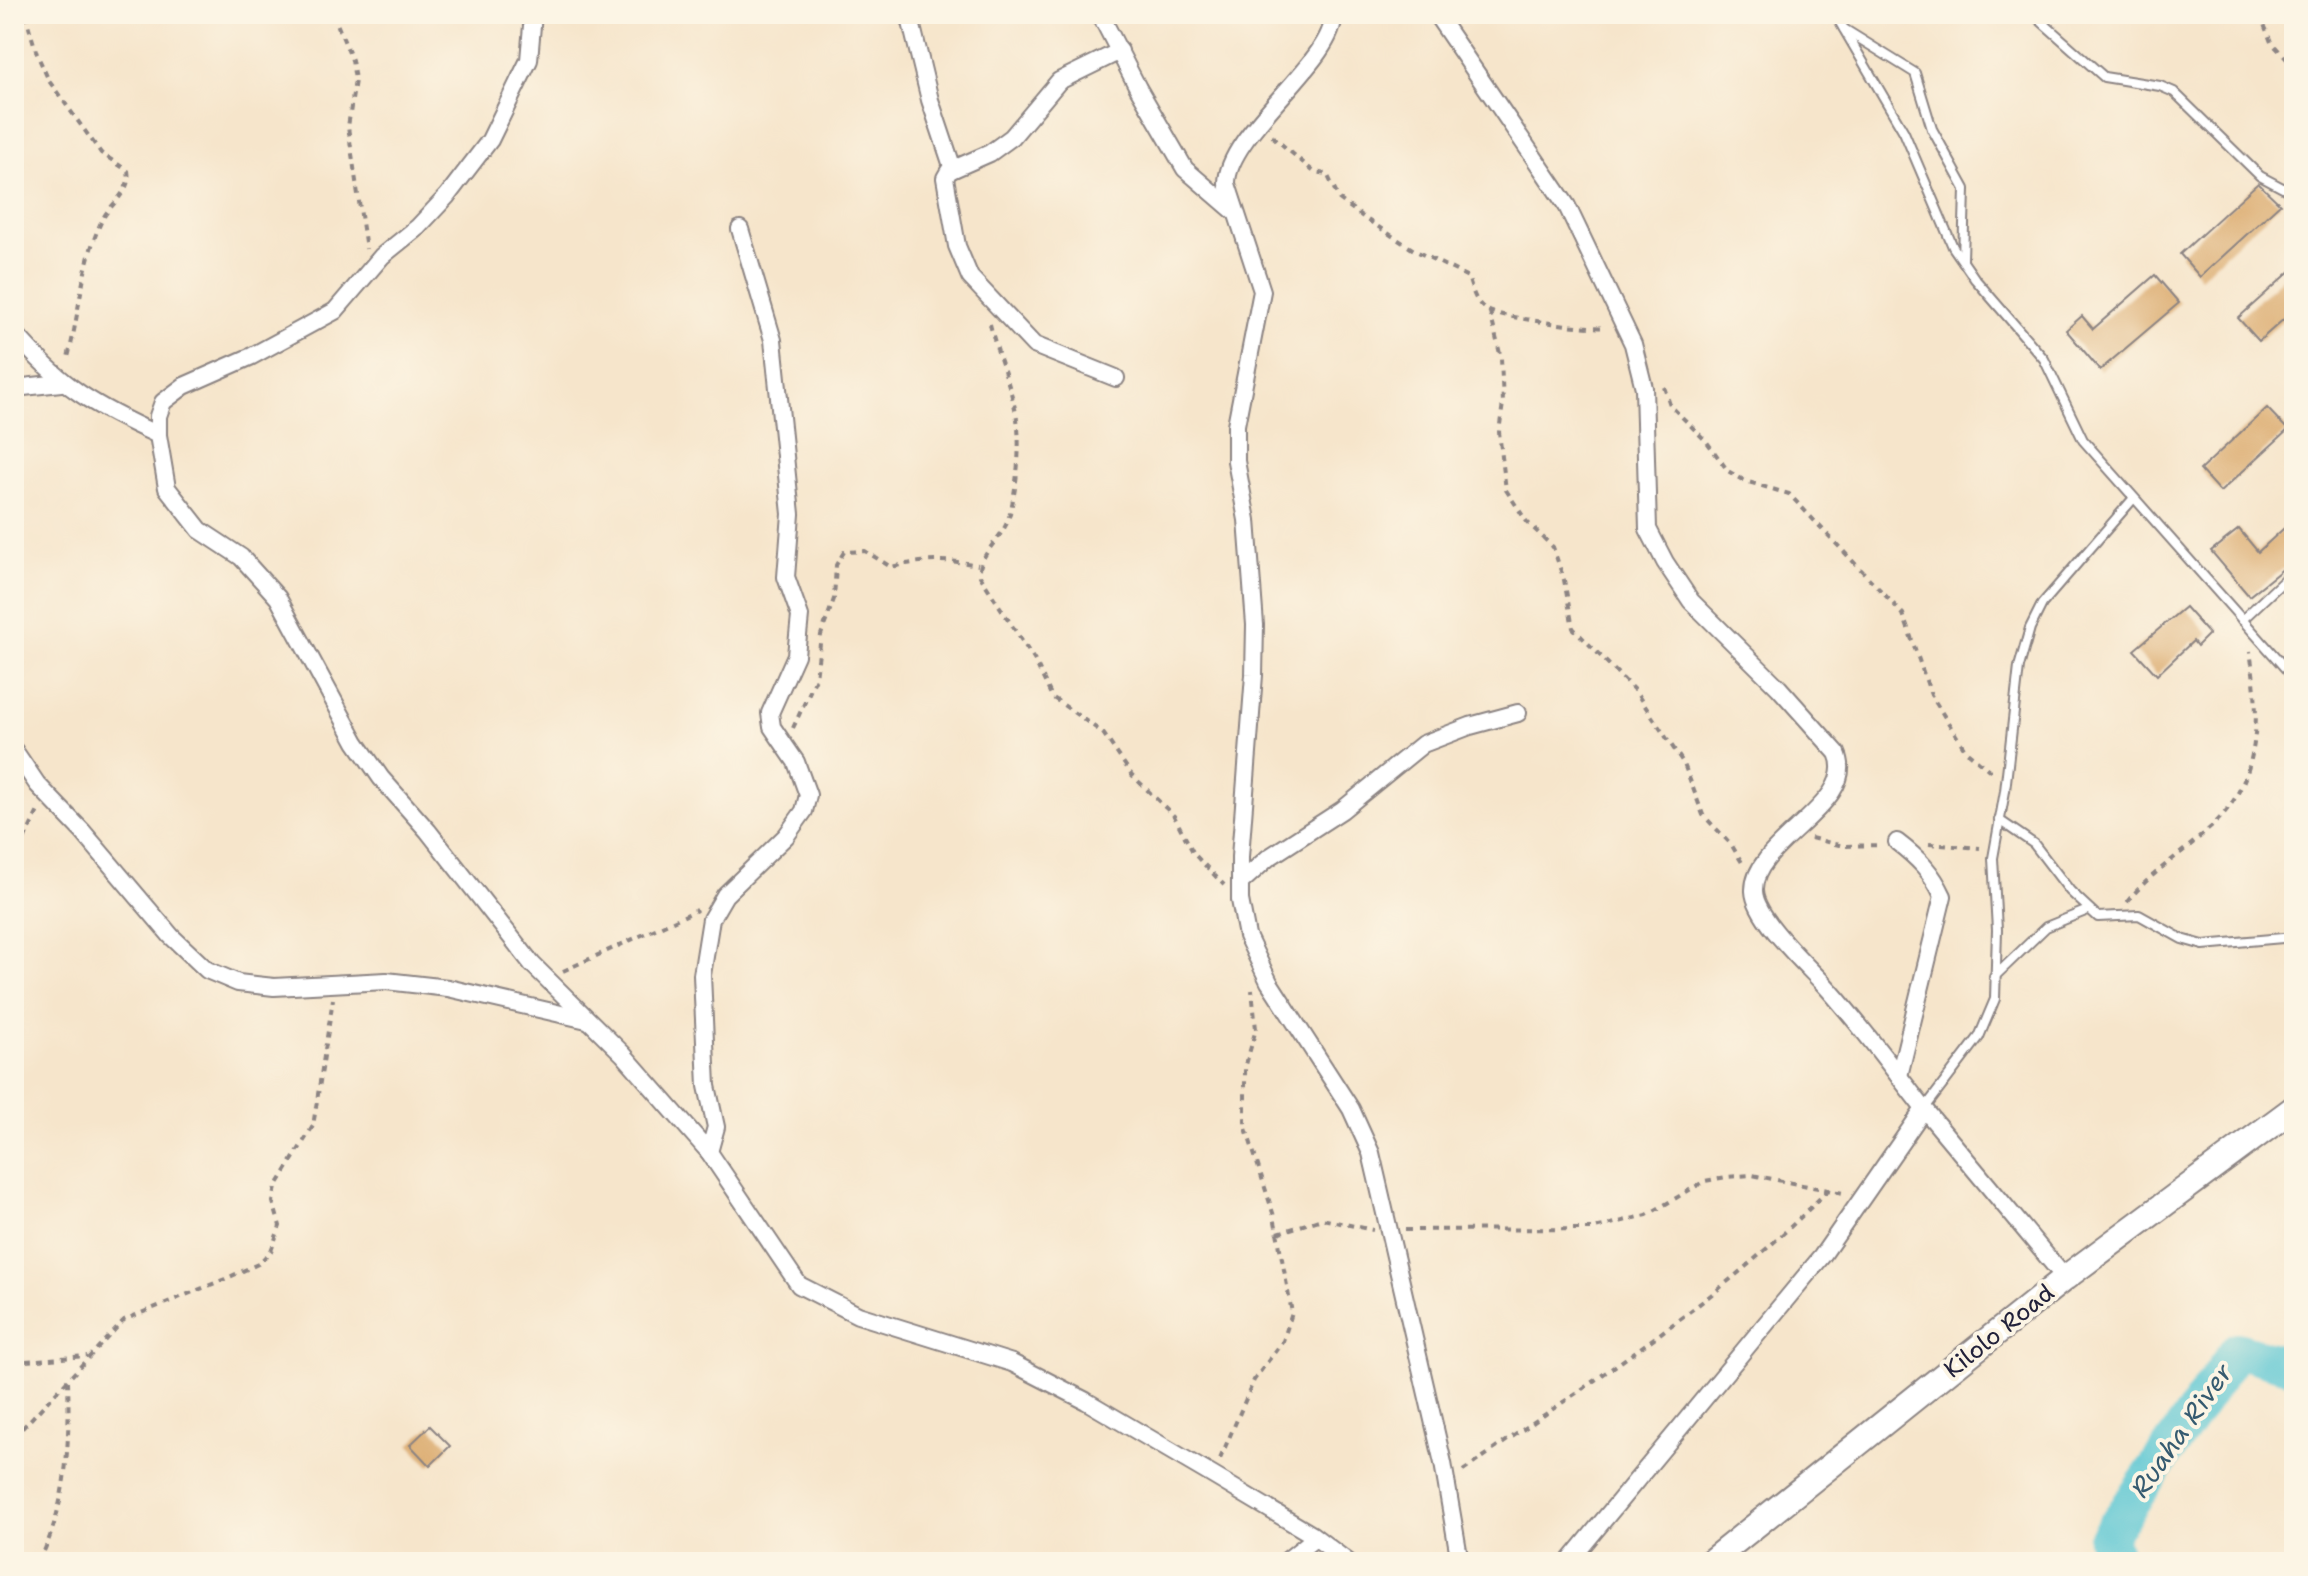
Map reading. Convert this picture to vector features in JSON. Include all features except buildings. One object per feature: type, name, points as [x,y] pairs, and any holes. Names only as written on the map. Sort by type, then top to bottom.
[{"type":"main road","name":"Kilolo Road","points":[[1710,1562],[2065,1278],[2294,1108]]},
{"type":"street","points":[[533,14],[529,60],[490,140],[447,196],[367,272],[335,311],[252,356],[184,386],[163,402],[158,416],[158,435],[167,488],[200,530],[262,576],[278,598],[356,742],[547,979],[589,1020],[709,1152],[799,1285],[858,1315],[1012,1363],[1086,1401],[1212,1475],[1315,1538],[1348,1562]]},
{"type":"street","points":[[909,14],[930,100],[953,169]]},
{"type":"street","points":[[1100,14],[1145,102],[1185,169],[1239,215]]},
{"type":"street","points":[[1333,14],[1330,32],[1241,144],[1227,172],[1227,184],[1262,291],[1236,425],[1236,461],[1247,520],[1255,625],[1240,900],[1247,936],[1269,982],[1351,1109],[1371,1153],[1446,1484],[1460,1562]]},
{"type":"street","points":[[1436,14],[1567,206],[1633,344],[1644,388],[1648,529],[1691,601],[1779,688],[1837,753],[1842,764],[1836,784],[1814,813],[1760,867],[1753,893],[1761,912],[2065,1278]]},
{"type":"street","points":[[1116,378],[1034,345],[970,277],[957,246],[945,178],[953,169],[1005,143],[1059,81],[1120,51]]},
{"type":"street","points":[[709,1152],[716,1127],[707,1086],[702,975],[705,944],[718,904],[763,861],[804,811],[808,795],[796,762],[772,727],[770,713],[796,655],[801,632],[800,616],[786,577],[791,514],[773,340],[740,229]]},
{"type":"street","points":[[14,332],[61,383],[99,408],[158,435]]},
{"type":"street","points":[[14,388],[61,383]]},
{"type":"street","points":[[1240,883],[1268,858],[1342,810],[1423,744],[1470,726],[1518,713]]},
{"type":"street","points":[[14,750],[46,794],[123,877],[171,936],[207,970],[238,983],[262,986],[386,981],[448,988],[589,1020]]},
{"type":"street","points":[[1897,842],[1927,868],[1943,896],[1899,1076]]},
{"type":"street","points":[[1569,1562],[1778,1312],[1865,1197],[1924,1109]]},
{"type":"street","points":[[1285,1562],[1315,1538]]},
{"type":"lane","points":[[1835,14],[1904,132],[1943,227],[1963,261],[2035,346],[2083,440],[2294,678]]},
{"type":"lane","points":[[2033,14],[2104,77],[2160,86],[2174,92],[2260,176],[2294,194]]},
{"type":"lane","points":[[1841,27],[1915,73],[1925,114],[1965,189],[1963,261]]},
{"type":"lane","points":[[1924,1109],[1953,1074],[1990,1017],[1995,999],[1997,930],[1993,858],[2006,784],[2019,667],[2030,628],[2042,604],[2133,499]]},
{"type":"lane","points":[[2244,622],[2294,571]]},
{"type":"lane","points":[[1999,820],[2043,853],[2070,891],[2098,917],[2147,918],[2182,939],[2203,945],[2294,937]]},
{"type":"lane","points":[[1994,977],[2046,927],[2088,910]]},
{"type":"path","points":[[25,14],[49,81],[101,153],[128,171],[129,177],[126,187],[104,217],[91,248],[61,383]]},
{"type":"path","points":[[333,14],[352,60],[355,80],[348,127],[364,229],[367,272]]},
{"type":"path","points":[[2260,14],[2271,42],[2294,67]]},
{"type":"path","points":[[1259,125],[1314,172],[1327,174],[1339,199],[1363,217],[1414,250],[1468,277],[1475,297],[1490,312],[1501,358],[1503,403],[1499,432],[1506,490],[1527,522],[1553,547],[1564,580],[1573,628],[1635,691],[1684,764],[1703,815],[1731,844],[1755,881]]},
{"type":"path","points":[[979,566],[1004,533],[1017,450],[1016,416],[982,290]]},
{"type":"path","points":[[1490,312],[1528,318],[1548,325],[1575,323],[1587,329],[1623,323]]},
{"type":"path","points":[[1663,384],[1670,405],[1707,442],[1728,471],[1745,481],[1789,494],[1903,614],[1931,695],[1951,731],[1966,751],[2006,784]]},
{"type":"path","points":[[796,762],[793,727],[816,678],[821,635],[834,599],[836,565],[844,552],[865,551],[891,567],[917,561],[952,559],[979,566]]},
{"type":"path","points":[[979,566],[984,585],[1010,620],[1052,697],[1103,733],[1138,782],[1174,816],[1203,866],[1240,900]]},
{"type":"path","points":[[2115,916],[2141,885],[2211,828],[2251,767],[2258,705],[2244,622]]},
{"type":"path","points":[[14,861],[46,794]]},
{"type":"path","points":[[547,979],[652,929],[718,904]]},
{"type":"path","points":[[1212,1475],[1258,1373],[1289,1328],[1292,1313],[1268,1191],[1245,1125],[1245,1068],[1256,1029],[1251,984]]},
{"type":"path","points":[[14,1437],[68,1381],[87,1356],[132,1315],[258,1264],[271,1251],[280,1226],[273,1202],[276,1187],[313,1126],[336,985]]},
{"type":"path","points":[[1278,1233],[1322,1219],[1369,1230],[1591,1229],[1647,1215],[1705,1181],[1752,1175],[1865,1197]]},
{"type":"path","points":[[1446,1484],[1718,1291],[1774,1246],[1828,1190]]},
{"type":"path","points":[[14,1362],[87,1356]]},
{"type":"path","points":[[39,1562],[59,1509],[66,1474],[70,1432],[68,1381]]},
{"type":"waterway","name":"Ruaha River","points":[[2119,1562],[2106,1539],[2237,1350],[2294,1367]]}]
